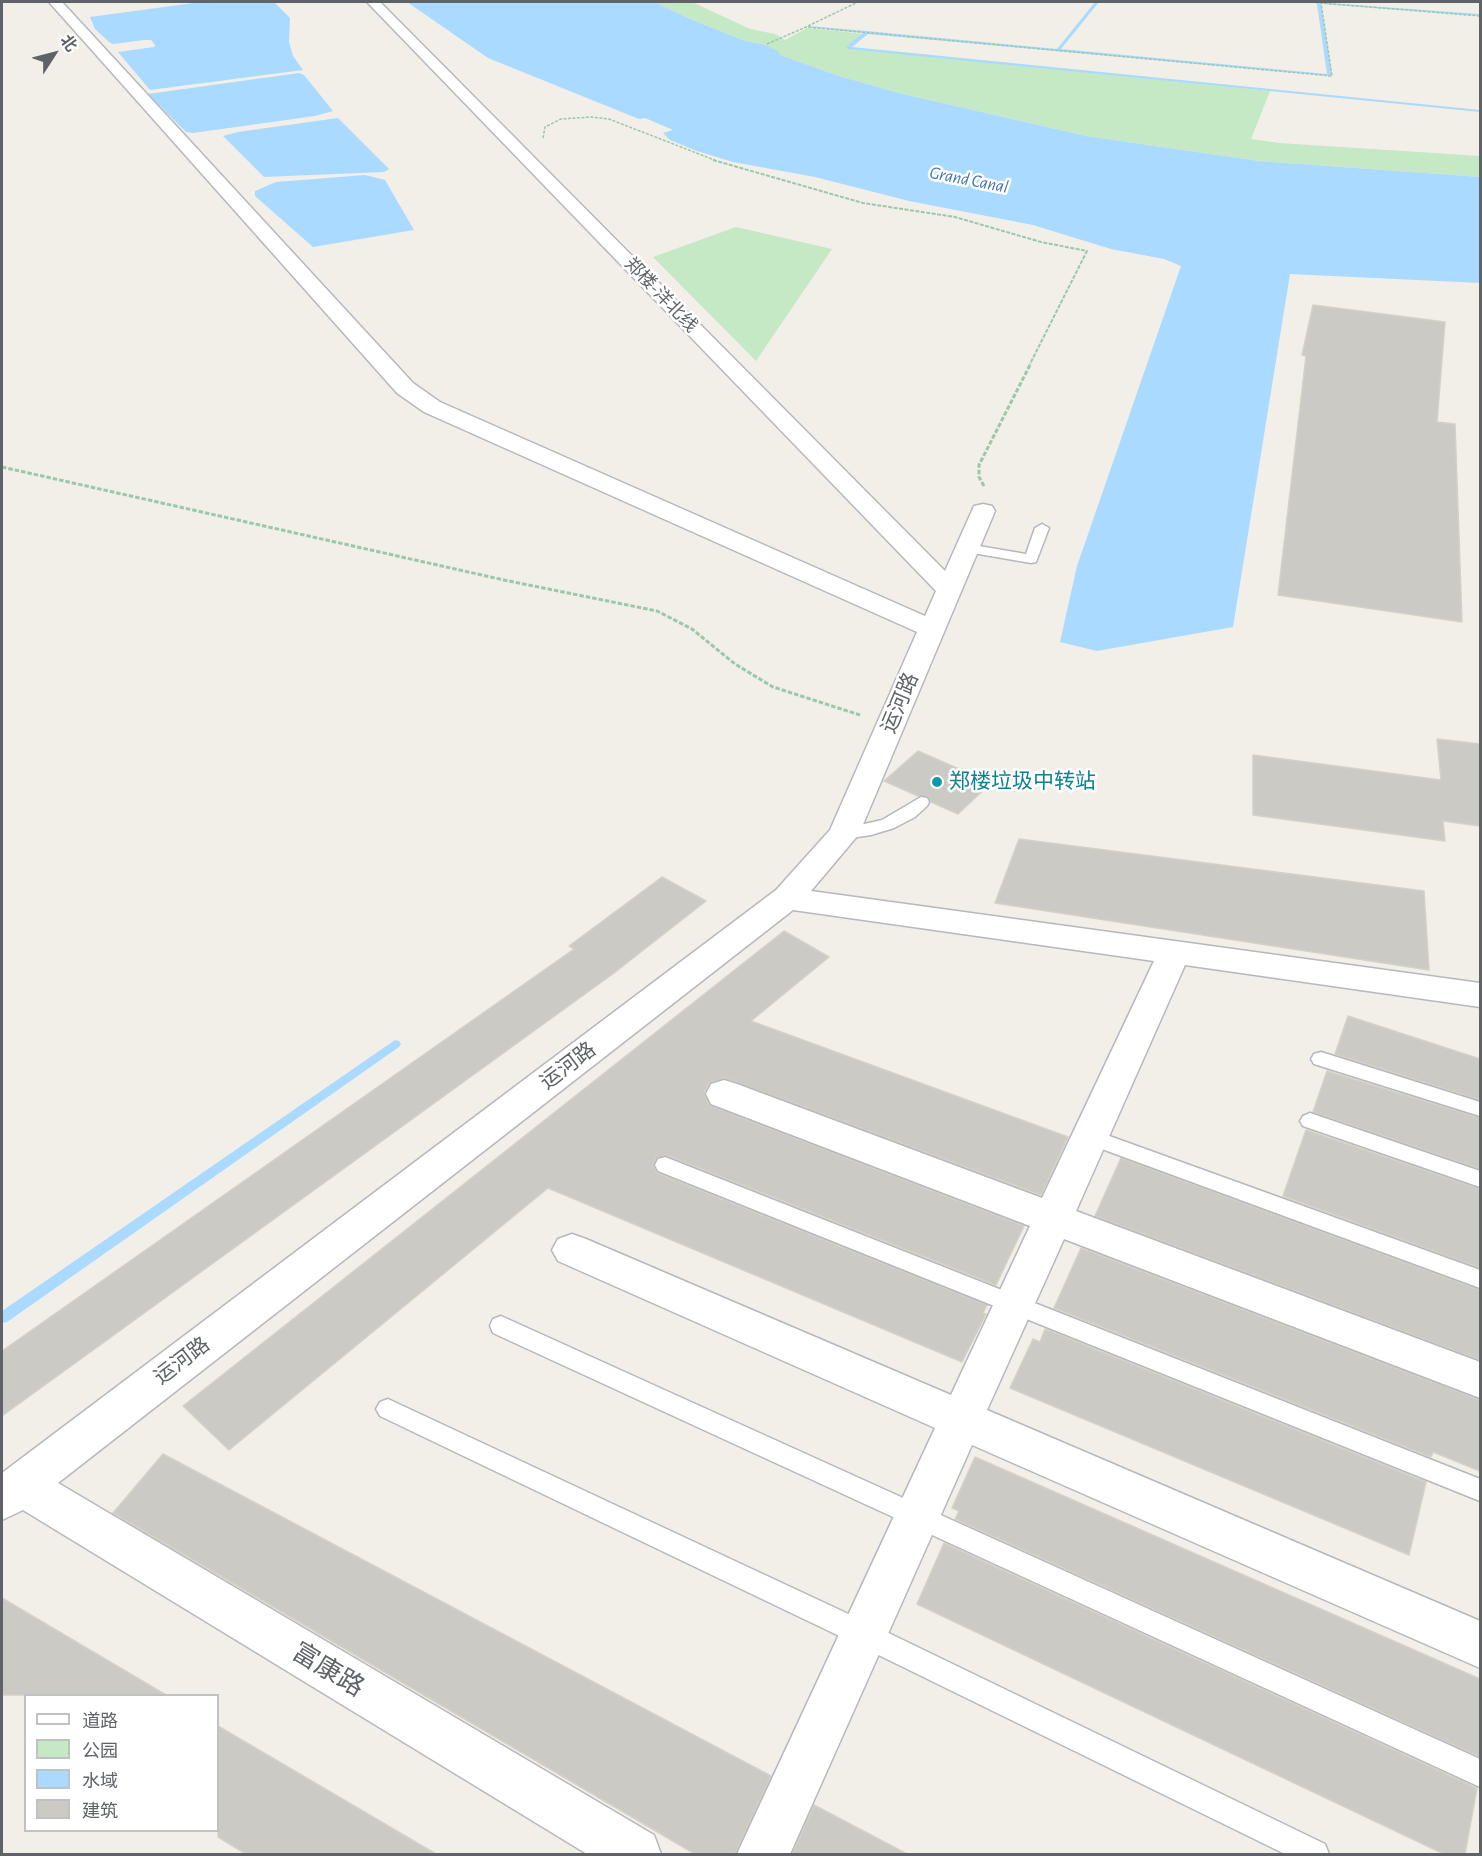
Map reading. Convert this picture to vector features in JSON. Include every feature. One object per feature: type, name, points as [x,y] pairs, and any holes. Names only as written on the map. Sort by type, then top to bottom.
[{"type":"street","points":[[55,2],[405,388],[432,407],[932,629]]},
{"type":"street","name":"郑楼-洋北线","points":[[373,2],[949,590]]},
{"type":"street","name":"运河路","points":[[11,1492],[787,898],[844,834],[983,511]]},
{"type":"street","points":[[787,898],[1480,995]]},
{"type":"street","points":[[763,1854],[1174,952]]},
{"type":"street","points":[[724,1094],[1480,1380]]},
{"type":"street","points":[[572,1250],[1480,1645]]},
{"type":"street","name":"富康路","points":[[11,1492],[635,1854]]},
{"type":"lane","points":[[967,548],[1031,559],[1042,528]]},
{"type":"lane","points":[[844,834],[871,830],[888,824],[909,813],[921,802]]},
{"type":"lane","points":[[1321,1059],[1480,1109]]},
{"type":"lane","points":[[1310,1121],[1480,1179]]},
{"type":"lane","points":[[1090,1137],[1480,1279]]},
{"type":"lane","points":[[665,1165],[1480,1490]]},
{"type":"lane","points":[[501,1326],[916,1518],[1480,1773]]},
{"type":"lane","points":[[388,1409],[863,1634],[1315,1854]]},
{"type":"path","points":[[767,44],[858,2]]},
{"type":"path","points":[[806,27],[1332,76],[1321,3],[1480,16]]},
{"type":"path","points":[[556,189],[543,136],[545,127],[561,119],[591,117],[623,123],[665,143],[723,164],[813,187],[863,203],[954,217],[1041,242],[1088,251],[979,465],[980,477],[989,495],[983,511]]},
{"type":"path","points":[[2,467],[480,575],[657,611],[692,629],[735,664],[773,687],[834,708],[892,723]]},
{"type":"green space","points":[[655,2],[692,2],[750,29],[775,34],[785,40],[807,28],[864,34],[849,48],[1270,91],[1251,139],[1279,143],[1480,156],[1480,177],[1259,161],[1086,136],[899,93],[839,76],[780,55],[763,44],[745,41]]},
{"type":"green space","points":[[736,227],[832,249],[756,361],[653,257]]},
{"type":"water","points":[[201,2],[274,2],[290,18],[289,42],[293,56],[303,70],[150,90],[118,52],[154,47],[151,40],[113,44],[95,29],[90,17]]},
{"type":"water","name":"Grand Canal","points":[[407,2],[655,2],[745,41],[763,44],[778,51],[780,55],[839,76],[899,93],[1086,136],[1259,161],[1480,177],[1480,283],[1290,274],[1233,627],[1097,651],[1060,642],[1077,566],[1181,266],[1164,259],[1111,249],[1033,225],[909,201],[815,177],[733,162],[697,151],[670,140],[663,133],[673,130],[645,118],[639,119],[488,58]]},
{"type":"water","points":[[299,73],[304,75],[333,111],[315,116],[193,133],[186,132],[148,94]]},
{"type":"water","points":[[338,118],[389,169],[384,172],[264,177],[223,136],[238,132]]},
{"type":"water","points":[[365,175],[385,180],[414,230],[313,247],[255,196],[255,191],[276,182]]},
{"type":"building","points":[[1313,305],[1445,322],[1437,422],[1455,424],[1462,622],[1278,595],[1306,356],[1302,355]]},
{"type":"building","points":[[1437,739],[1480,744],[1480,826],[1443,821],[1445,841],[1253,815],[1253,755],[1441,780]]},
{"type":"building","name":"郑楼垃圾中转站","points":[[918,751],[991,783],[958,814],[931,802],[927,796],[918,796],[884,781]]},
{"type":"building","points":[[1019,839],[1424,891],[1429,970],[995,903]]},
{"type":"building","points":[[662,877],[706,901],[614,973],[2,1416],[2,1351],[574,949],[569,946]]},
{"type":"building","points":[[784,931],[829,957],[751,1021],[1068,1137],[1041,1195],[725,1078],[709,1083],[704,1093],[709,1105],[1024,1226],[996,1285],[666,1155],[656,1158],[653,1166],[657,1173],[987,1305],[983,1313],[986,1314],[962,1362],[548,1188],[229,1450],[183,1406]]},
{"type":"building","points":[[1348,1016],[1480,1059],[1480,1100],[1335,1054]]},
{"type":"building","points":[[1327,1071],[1480,1118],[1480,1169],[1313,1112]]},
{"type":"building","points":[[1306,1130],[1480,1189],[1480,1268],[1283,1196]]},
{"type":"building","points":[[1121,1158],[1480,1290],[1480,1360],[1095,1216]]},
{"type":"building","points":[[1081,1248],[1480,1400],[1480,1471],[1433,1452],[1431,1457],[1054,1308]]},
{"type":"building","points":[[1045,1329],[1426,1482],[1409,1555],[1010,1388],[1033,1339],[1040,1342]]},
{"type":"building","points":[[163,1454],[771,1776],[735,1854],[695,1854],[113,1513]]},
{"type":"building","points":[[975,1457],[1480,1679],[1480,1757],[955,1519],[959,1511],[952,1508]]},
{"type":"building","points":[[944,1543],[1477,1788],[1465,1854],[1444,1854],[917,1604]]},
{"type":"building","points":[[2,1598],[164,1694],[24,1694],[2,1695]]},
{"type":"building","points":[[219,1727],[436,1854],[246,1854],[218,1837]]},
{"type":"building","points":[[814,1805],[907,1854],[792,1854]]},
{"type":"waterway","points":[[1058,50],[1097,2]]},
{"type":"waterway","points":[[1314,2],[1319,2]]},
{"type":"waterway","points":[[1058,50],[1330,75],[1319,2]]},
{"type":"waterway","points":[[1319,2],[1480,15]]},
{"type":"waterway","points":[[809,27],[867,32]]},
{"type":"waterway","points":[[867,32],[1058,50]]},
{"type":"waterway","points":[[867,32],[848,48],[1480,111]]},
{"type":"waterway","points":[[2,1318],[395,1044]]},
{"type":"place","name":"郑楼垃圾中转站","points":[[937,782]]}]
